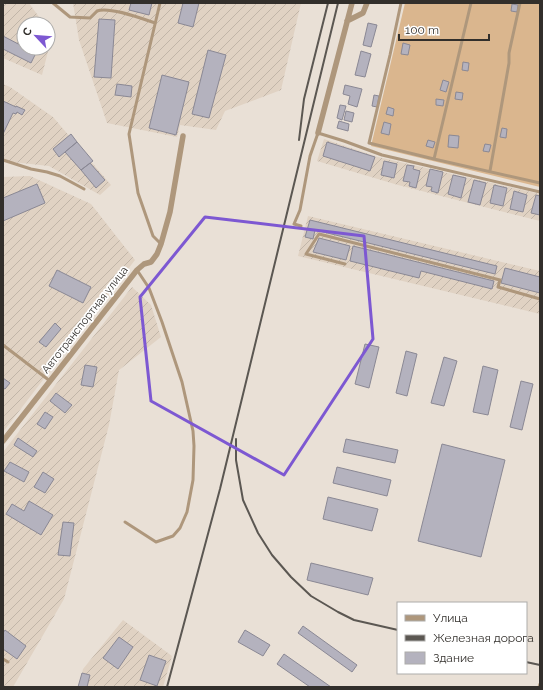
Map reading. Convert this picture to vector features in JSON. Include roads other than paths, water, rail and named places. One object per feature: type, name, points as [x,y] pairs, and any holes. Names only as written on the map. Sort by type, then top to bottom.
[{"type":"street","points":[[318,133],[352,3]]},
{"type":"street","points":[[348,21],[362,13],[367,3]]},
{"type":"street","name":"Автотранспортная улица","points":[[3,441],[137,270],[144,264],[151,262],[157,254],[170,212],[183,136]]},
{"type":"lane","points":[[53,3],[70,17],[90,18],[96,12],[105,9],[121,12],[156,23]]},
{"type":"lane","points":[[160,3],[129,134],[138,193],[153,236],[161,244]]},
{"type":"lane","points":[[401,3],[369,143],[540,183]]},
{"type":"lane","points":[[434,159],[471,3]]},
{"type":"lane","points":[[490,171],[509,63],[509,54],[520,3]]},
{"type":"lane","points":[[301,226],[294,224],[300,210],[310,156],[318,133],[382,155],[540,192]]},
{"type":"lane","points":[[3,160],[60,176],[84,189]]},
{"type":"lane","points":[[345,264],[306,254],[319,234],[500,280],[498,287],[540,299]]},
{"type":"lane","points":[[125,522],[156,542],[173,536],[180,528],[187,512],[193,480],[193,431],[182,382],[149,288],[137,270]]},
{"type":"lane","points":[[3,345],[50,381]]},
{"type":"lane","points":[[3,659],[8,662]]},
{"type":"railway","points":[[299,140],[304,99],[328,3]]},
{"type":"railway","points":[[167,687],[220,489],[338,3]]},
{"type":"railway","points":[[236,439],[236,460],[243,500],[258,533],[272,555],[291,577],[311,596],[354,620],[397,630]]},
{"type":"railway","points":[[527,662],[540,665]]}]
